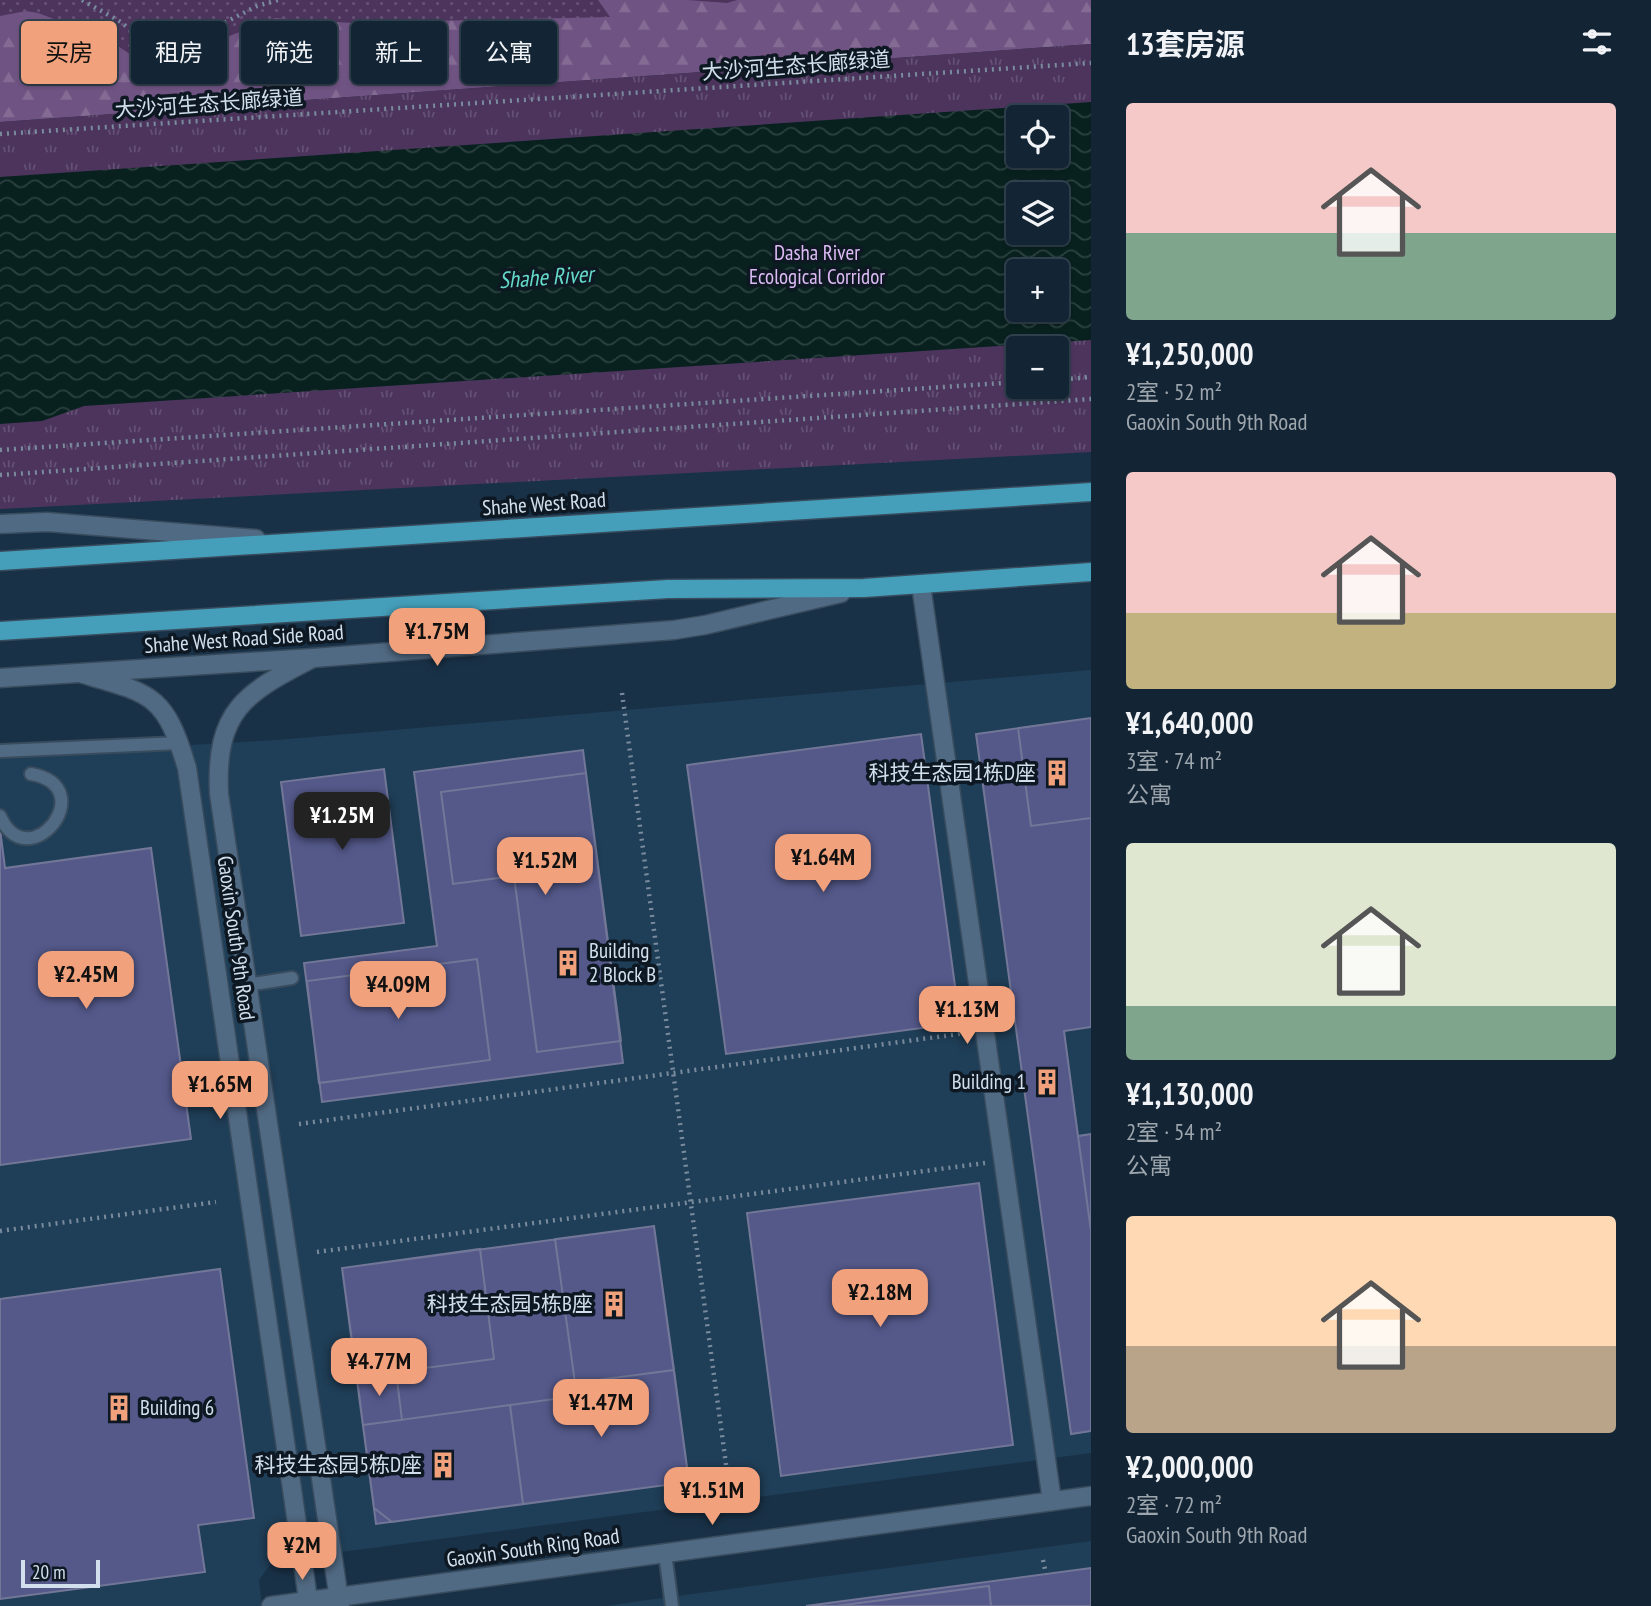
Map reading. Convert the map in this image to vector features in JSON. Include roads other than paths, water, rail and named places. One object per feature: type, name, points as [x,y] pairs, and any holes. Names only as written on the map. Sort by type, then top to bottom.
[{"type":"main road","name":"Shahe West Road","points":[[0,561],[1091,492]]},
{"type":"main road","points":[[0,631],[668,589],[864,588],[1091,572]]},
{"type":"street","points":[[0,524],[47,522],[255,539],[319,541]]},
{"type":"street","points":[[920,584],[1052,1501]]},
{"type":"street","name":"Shahe West Road Side Road","points":[[0,678],[674,630],[864,588]]},
{"type":"street","name":"Gaoxin South 9th Road","points":[[313,657],[273,678],[243,701],[221,746],[218,769],[219,793],[339,1602]]},
{"type":"street","name":"Gaoxin South 9th Road","points":[[76,672],[145,694],[159,705],[175,730],[187,768],[309,1604]]},
{"type":"street","name":"Gaoxin South Ring Road","points":[[271,1606],[339,1602],[666,1553],[1091,1496]]},
{"type":"lane","points":[[0,751],[180,743]]},
{"type":"lane","points":[[0,817],[15,835],[26,837],[47,833],[54,825],[60,816],[61,806],[55,788],[40,776],[30,774]]},
{"type":"lane","points":[[247,985],[292,978]]},
{"type":"lane","points":[[666,1553],[672,1606]]},
{"type":"water","name":"Shahe River","points":[[1091,102],[1091,340],[1069,341],[1069,336],[1006,336],[1006,346],[84,406],[42,421],[0,424],[0,177],[1006,108],[1006,168],[1069,168],[1069,105],[1047,105]]},
{"type":"place","name":"科技生态园1栋D座","points":[[1057,773]]},
{"type":"place","name":"Building 2 Block B","points":[[568,963]]},
{"type":"place","name":"Building 1","points":[[1047,1082]]},
{"type":"place","name":"科技生态园5栋B座","points":[[614,1304]]},
{"type":"place","name":"Building 6","points":[[119,1408]]},
{"type":"place","name":"科技生态园5栋D座","points":[[443,1465]]},
{"type":"park label","name":"Dasha River Ecological Corridor","points":[[817,265]]}]
